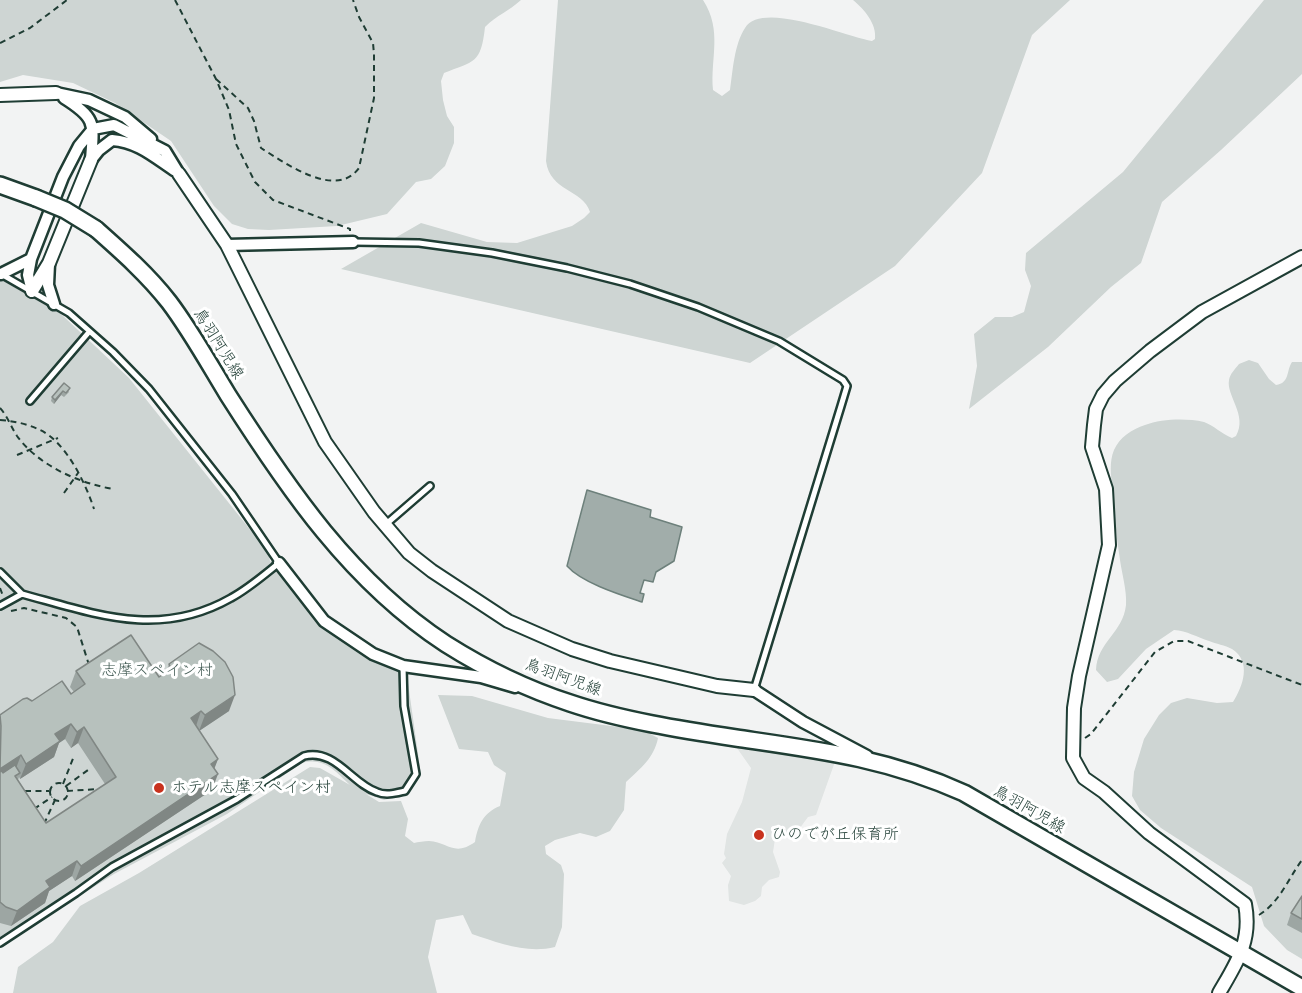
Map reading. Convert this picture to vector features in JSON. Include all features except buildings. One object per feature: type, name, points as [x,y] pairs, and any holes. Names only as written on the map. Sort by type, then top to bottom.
[{"type":"main road","name":"鳥羽阿児線","points":[[0,185],[66,210],[96,229],[136,264],[170,304],[276,470],[309,515],[400,610],[446,643],[492,671],[570,703],[648,722],[877,761],[928,777],[964,793],[1302,988]]},
{"type":"street","points":[[0,95],[56,93],[89,100],[125,117],[165,151],[227,245],[325,442],[385,525],[409,553],[432,571],[531,632],[572,649],[610,661],[717,686],[754,690],[803,722],[877,761]]},
{"type":"street","points":[[56,93],[84,111],[93,129],[91,160]]},
{"type":"street","points":[[32,291],[28,275],[31,259],[63,177],[79,146],[93,129],[114,125],[165,151]]},
{"type":"street","points":[[32,291],[49,263],[91,160],[99,150],[112,140],[127,141],[150,153],[179,174]]},
{"type":"street","points":[[227,245],[353,242]]},
{"type":"street","points":[[1219,993],[1242,953],[1249,921],[1245,903],[1149,833],[1104,792],[1084,778],[1073,758],[1074,708],[1079,676],[1109,545],[1106,489],[1092,447],[1096,409],[1103,395],[1115,381],[1181,327],[1227,297],[1302,257]]},
{"type":"street","points":[[1,274],[31,259]]},
{"type":"street","points":[[49,263],[48,285],[54,304]]},
{"type":"street","points":[[279,563],[324,621],[373,654],[403,666],[481,677],[570,703]]},
{"type":"lane","points":[[353,242],[419,243],[492,253],[567,268],[630,284],[698,307],[779,341],[843,380],[847,386],[754,690]]},
{"type":"lane","points":[[0,572],[22,594],[127,620],[174,620],[201,612],[232,598],[279,563],[232,494],[149,389],[113,351],[69,314],[1,274]]},
{"type":"lane","points":[[30,401],[89,332]]},
{"type":"lane","points":[[385,525],[430,486]]},
{"type":"lane","points":[[3,604],[22,594]]},
{"type":"lane","points":[[0,943],[112,867],[227,805],[304,756],[314,753],[331,759],[376,792],[391,794],[405,792],[416,774],[404,706],[403,666]]},
{"type":"path","points":[[0,43],[30,28],[67,0]]},
{"type":"path","points":[[175,0],[216,79],[229,110],[236,144],[255,182],[273,200],[350,229],[353,242]]},
{"type":"path","points":[[216,79],[248,108],[261,147],[287,164],[328,181],[347,179],[359,168],[374,98],[373,43],[353,0]]},
{"type":"path","points":[[0,408],[17,436],[40,458],[83,482],[113,489]]},
{"type":"path","points":[[0,420],[40,430],[54,439],[78,473],[94,509]]},
{"type":"path","points":[[17,455],[58,438]]},
{"type":"path","points":[[64,493],[78,473]]},
{"type":"path","points":[[0,588],[3,604],[9,611],[24,608],[66,618],[77,627],[89,664]]},
{"type":"path","points":[[1073,747],[1091,734],[1155,652],[1174,641],[1188,641],[1302,685]]},
{"type":"path","points":[[32,811],[53,798],[62,800],[66,796],[67,791],[64,785],[75,756]]},
{"type":"path","points":[[25,791],[50,790],[55,784],[64,785],[88,770]]},
{"type":"path","points":[[67,791],[99,789]]},
{"type":"path","points":[[44,824],[53,798],[50,790]]},
{"type":"path","points":[[1249,921],[1278,900],[1302,860]]},
{"type":"shaded area","points":[[587,490],[651,510],[650,517],[682,527],[674,561],[656,572],[653,582],[644,580],[640,593],[644,594],[642,602],[592,583],[567,566]]},
{"type":"shaded area","points":[[732,741],[837,756],[816,815],[808,817],[797,832],[782,833],[775,839],[773,852],[780,872],[779,877],[769,880],[762,887],[761,896],[744,905],[729,901],[728,885],[731,876],[722,863],[726,858],[724,854],[727,834],[742,802],[751,768]]},
{"type":"green space","points":[[0,0],[521,0],[485,27],[481,48],[474,59],[444,73],[441,81],[443,100],[447,116],[454,127],[454,143],[445,166],[431,179],[416,182],[387,214],[337,226],[269,230],[248,229],[232,224],[214,206],[171,141],[115,103],[73,83],[23,75],[0,82]]},
{"type":"green space","points":[[558,0],[703,0],[713,23],[713,90],[722,96],[730,90],[738,42],[745,28],[754,20],[768,18],[805,22],[872,41],[875,39],[875,33],[872,22],[853,0],[1070,0],[1032,35],[982,173],[895,266],[750,363],[341,269],[421,223],[487,242],[517,243],[572,226],[590,212],[581,199],[554,179],[546,161]]},
{"type":"green space","points":[[1264,0],[1302,0],[1302,74],[1162,202],[1141,263],[1111,287],[1048,347],[969,409],[977,366],[974,334],[995,317],[1012,317],[1024,312],[1031,286],[1025,270],[1026,253],[1123,172]]},
{"type":"green space","name":"志摩スペイン村","points":[[0,279],[61,314],[129,378],[268,552],[270,561],[283,571],[322,627],[401,669],[408,683],[421,775],[407,794],[384,800],[366,794],[379,802],[401,801],[408,819],[405,836],[414,843],[436,842],[456,849],[475,842],[482,820],[489,812],[500,806],[506,773],[494,765],[488,752],[459,749],[438,695],[472,696],[548,718],[643,730],[658,738],[650,757],[626,782],[624,810],[610,831],[596,837],[580,833],[555,840],[545,846],[546,854],[561,865],[564,874],[562,927],[555,947],[524,948],[472,934],[463,915],[436,920],[428,957],[437,993],[13,993],[18,967],[53,942],[80,906],[139,873],[310,767],[320,768],[350,785],[329,766],[317,762],[302,763],[227,814],[114,874],[0,947]]},
{"type":"green space","points":[[1249,360],[1258,363],[1276,385],[1284,382],[1292,362],[1302,362],[1302,959],[1287,950],[1264,926],[1252,887],[1161,828],[1140,810],[1132,796],[1134,772],[1144,739],[1159,715],[1171,703],[1187,698],[1217,703],[1233,702],[1244,674],[1244,667],[1238,654],[1226,646],[1174,630],[1146,649],[1118,679],[1107,682],[1096,670],[1097,660],[1120,623],[1126,605],[1111,478],[1114,450],[1123,438],[1135,429],[1166,420],[1204,422],[1232,438],[1236,436],[1240,421],[1229,380],[1239,364]]},
{"type":"place","name":"ホテル志摩スペイン村","points":[[159,788]]},
{"type":"place","name":"ひのでが丘保育所","points":[[759,835]]}]
